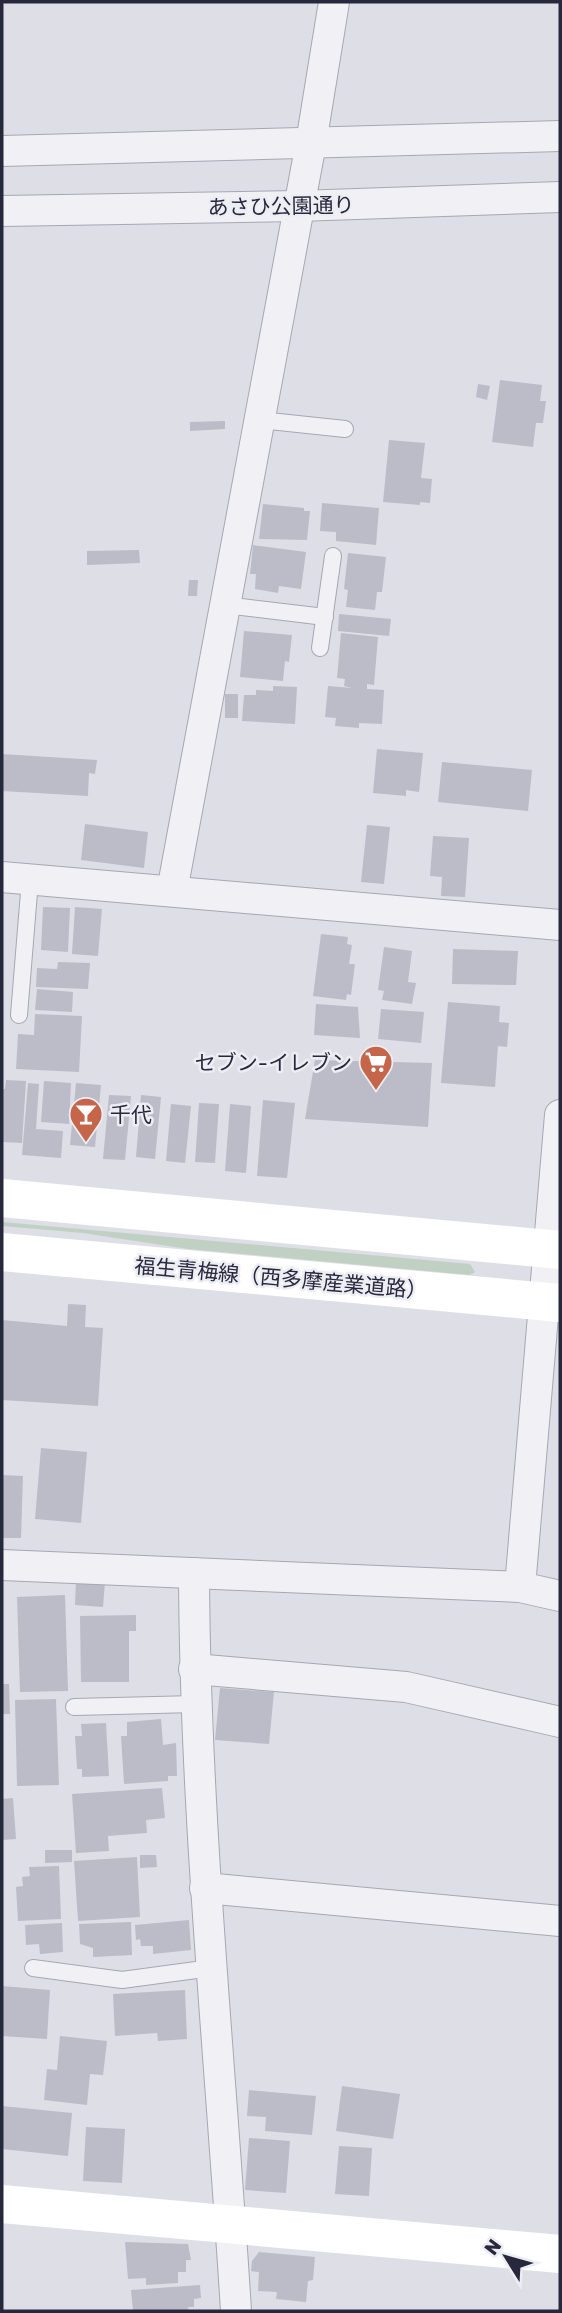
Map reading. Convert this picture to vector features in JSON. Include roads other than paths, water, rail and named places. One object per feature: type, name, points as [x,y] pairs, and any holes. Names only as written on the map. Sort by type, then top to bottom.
[{"type":"main road","points":[[2,1198],[554,1249]]},
{"type":"main road","name":"福生青梅線（西多摩産業道路）","points":[[2,1252],[552,1303]]},
{"type":"main road","points":[[2,2204],[560,2254]]},
{"type":"street","points":[[172,891],[311,143],[334,2]]},
{"type":"street","points":[[2,151],[560,136]]},
{"type":"street","name":"あさひ公園通り","points":[[2,211],[298,206],[560,197]]},
{"type":"street","points":[[16,878],[560,925]]},
{"type":"street","points":[[520,1587],[552,1303],[560,1115]]},
{"type":"street","points":[[2,1565],[520,1587],[560,1596]]},
{"type":"street","points":[[194,1573],[194,1669],[205,1888],[236,2311]]},
{"type":"street","points":[[194,1669],[406,1687],[560,1722]]},
{"type":"street","points":[[205,1888],[560,1921]]},
{"type":"lane","points":[[260,420],[345,429]]},
{"type":"lane","points":[[320,648],[333,556]]},
{"type":"lane","points":[[225,605],[325,617]]},
{"type":"lane","points":[[16,878],[19,1015]]},
{"type":"lane","points":[[74,1707],[196,1704]]},
{"type":"lane","points":[[33,1968],[122,1980],[211,1968]]},
{"type":"place","name":"セブン-イレブン","points":[[376,1092]]},
{"type":"place","name":"千代","points":[[86,1144]]}]
